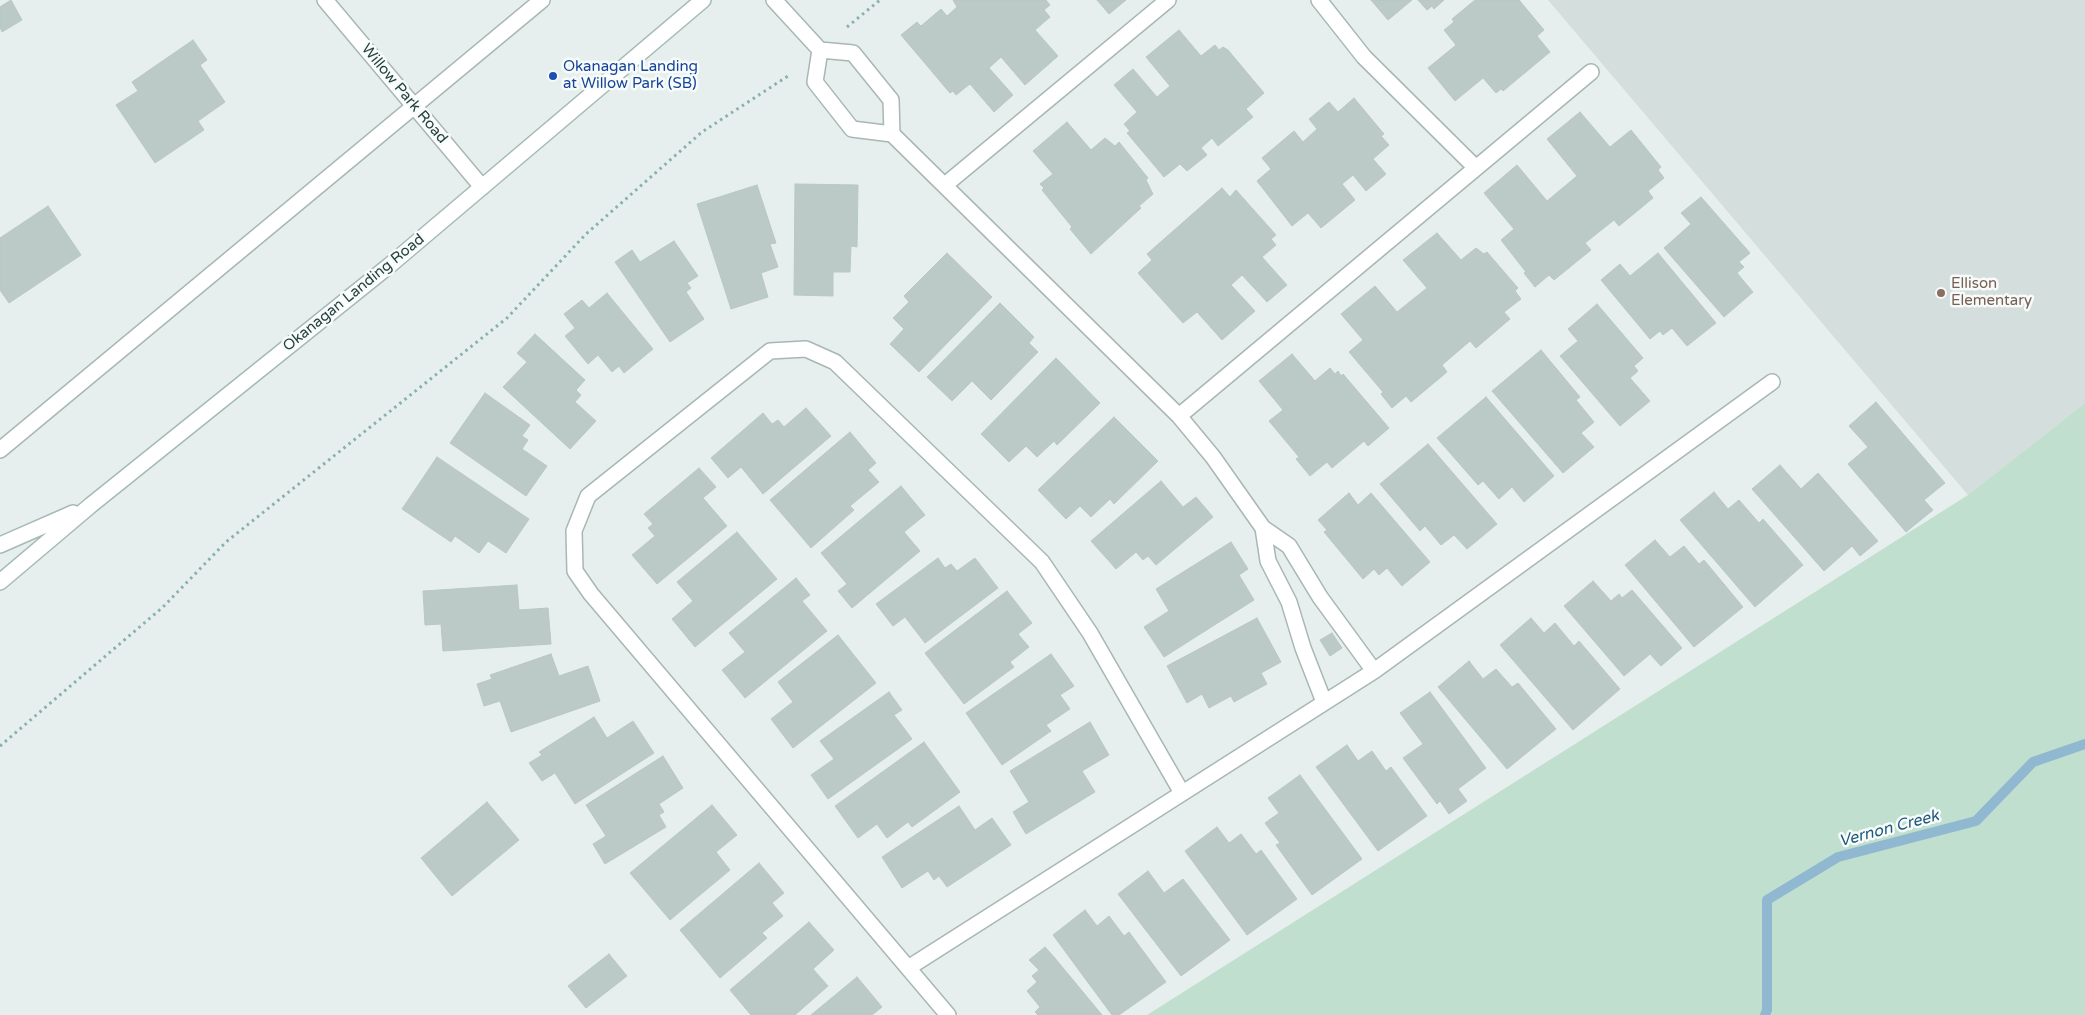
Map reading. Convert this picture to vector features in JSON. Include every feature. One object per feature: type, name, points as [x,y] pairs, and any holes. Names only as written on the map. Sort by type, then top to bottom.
[{"type":"main road","name":"Willow Park Road","points":[[326,0],[482,187]]},
{"type":"main road","points":[[0,450],[542,0]]},
{"type":"main road","name":"Okanagan Landing Road","points":[[0,582],[91,505],[390,264],[703,0]]},
{"type":"main road","points":[[774,0],[820,50],[853,53],[891,100],[892,134]]},
{"type":"main road","points":[[945,185],[1168,0]]},
{"type":"main road","points":[[1319,0],[1364,58],[1476,168]]},
{"type":"main road","points":[[820,50],[815,82],[852,130],[892,134],[1179,416],[1213,457],[1263,528],[1288,546],[1320,597],[1374,671]]},
{"type":"main road","points":[[1179,416],[1591,72]]},
{"type":"main road","points":[[948,1015],[591,594],[575,571],[574,530],[588,496],[770,351],[806,349],[835,362],[1042,562],[1090,632],[1182,793]]},
{"type":"main road","points":[[908,968],[1374,671],[1772,382]]},
{"type":"main road","points":[[0,545],[91,505]]},
{"type":"main road","points":[[1263,528],[1268,561],[1289,602],[1303,648],[1324,702]]},
{"type":"path","points":[[847,27],[880,0]]},
{"type":"path","points":[[0,746],[163,607],[226,542],[507,318],[586,234],[702,132],[789,76]]},
{"type":"shaded area","name":"Ellison Elementary","points":[[1548,0],[2085,0],[2085,403],[1968,495]]},
{"type":"green space","points":[[2085,403],[2085,1015],[1147,1015],[1968,495]]},
{"type":"building","points":[[11,0],[22,20],[2,32],[0,27],[0,7]]},
{"type":"building","points":[[953,0],[1046,0],[1050,5],[1044,10],[1050,17],[1035,30],[1058,56],[1025,85],[1001,57],[989,68],[1013,95],[994,112],[970,84],[956,95],[953,91],[950,93],[901,35],[917,22],[921,26],[941,9],[947,16],[957,7]]},
{"type":"building","points":[[1097,0],[1126,0],[1109,14]]},
{"type":"building","points":[[1371,0],[1412,0],[1388,20]]},
{"type":"building","points":[[1418,0],[1444,0],[1434,9],[1432,6],[1427,10]]},
{"type":"building","points":[[1475,0],[1519,0],[1544,30],[1537,36],[1550,52],[1503,91],[1501,89],[1496,93],[1483,78],[1455,101],[1428,68],[1456,45],[1444,30],[1454,22],[1452,19]]},
{"type":"building","points":[[1179,30],[1201,56],[1215,45],[1219,50],[1223,47],[1228,50],[1264,93],[1246,109],[1253,117],[1218,146],[1212,138],[1201,148],[1207,155],[1187,171],[1180,164],[1164,177],[1127,133],[1130,131],[1124,124],[1137,112],[1114,85],[1133,69],[1157,97],[1170,86],[1146,57]]},
{"type":"building","points":[[193,40],[207,60],[200,65],[225,102],[198,121],[204,130],[155,163],[116,105],[138,91],[132,82]]},
{"type":"building","points":[[1354,98],[1384,134],[1381,136],[1389,145],[1373,159],[1386,174],[1366,191],[1353,175],[1342,184],[1355,200],[1321,228],[1308,213],[1292,226],[1257,181],[1271,169],[1262,158],[1294,131],[1303,142],[1317,129],[1309,119],[1329,102],[1338,112]]},
{"type":"building","points":[[1580,112],[1610,147],[1631,130],[1661,167],[1658,170],[1664,178],[1648,191],[1653,198],[1619,226],[1614,220],[1585,243],[1591,250],[1554,280],[1549,275],[1535,287],[1501,240],[1514,229],[1484,193],[1517,165],[1547,201],[1577,176],[1547,139]]},
{"type":"building","points":[[1067,122],[1091,150],[1105,138],[1115,146],[1119,142],[1148,178],[1146,180],[1153,194],[1139,206],[1141,208],[1091,254],[1042,190],[1044,188],[1040,184],[1053,174],[1033,151]]},
{"type":"building","points":[[795,184],[858,185],[857,247],[851,246],[850,272],[833,272],[833,296],[794,295]]},
{"type":"building","points":[[757,185],[776,243],[770,244],[778,267],[761,273],[768,297],[731,309],[697,204]]},
{"type":"building","points":[[1222,188],[1230,197],[1236,190],[1276,235],[1271,239],[1276,245],[1262,257],[1287,285],[1267,302],[1242,275],[1231,285],[1255,311],[1222,340],[1197,312],[1183,323],[1138,273],[1152,260],[1147,254]]},
{"type":"building","points":[[1701,197],[1750,253],[1739,262],[1744,267],[1737,273],[1753,292],[1724,317],[1664,248],[1691,224],[1681,213]]},
{"type":"building","points":[[48,206],[81,255],[9,303],[0,290],[0,238]]},
{"type":"building","points":[[1437,233],[1461,260],[1476,248],[1484,254],[1487,252],[1518,288],[1515,291],[1521,299],[1504,312],[1510,319],[1476,348],[1470,341],[1442,365],[1447,372],[1411,402],[1406,396],[1392,408],[1381,394],[1383,392],[1349,352],[1363,340],[1341,314],[1375,286],[1397,312],[1427,288],[1403,260]]},
{"type":"building","points":[[674,241],[698,276],[687,283],[691,288],[686,292],[704,319],[670,342],[615,262],[632,250],[640,262]]},
{"type":"building","points":[[947,253],[992,297],[919,372],[890,344],[904,329],[893,318],[909,302],[904,296]]},
{"type":"building","points":[[1658,253],[1716,323],[1687,346],[1672,328],[1663,335],[1660,331],[1650,339],[1601,280],[1620,264],[1630,276]]},
{"type":"building","points":[[607,293],[653,349],[624,373],[619,366],[612,372],[598,355],[588,364],[565,336],[575,328],[564,314],[582,300],[589,308]]},
{"type":"building","points":[[1000,303],[1034,337],[1029,343],[1038,352],[991,400],[972,381],[952,401],[927,377]]},
{"type":"building","points":[[1597,304],[1643,358],[1634,366],[1638,371],[1630,378],[1650,401],[1620,426],[1560,356],[1578,341],[1568,329]]},
{"type":"building","points":[[535,334],[585,380],[576,390],[581,395],[575,402],[596,421],[570,449],[503,387],[527,362],[517,353]]},
{"type":"building","points":[[1541,350],[1580,397],[1576,400],[1594,422],[1581,433],[1594,447],[1563,473],[1492,391]]},
{"type":"building","points":[[1292,354],[1315,381],[1330,368],[1335,374],[1338,371],[1341,376],[1343,374],[1389,428],[1368,446],[1364,441],[1332,468],[1327,462],[1310,476],[1296,459],[1299,457],[1269,421],[1283,410],[1259,381]]},
{"type":"building","points":[[1056,358],[1100,403],[1057,445],[1054,441],[1037,457],[1026,446],[1009,462],[981,434]]},
{"type":"building","points":[[485,393],[530,425],[522,436],[528,440],[522,449],[547,466],[526,496],[450,443]]},
{"type":"building","points":[[1486,397],[1554,476],[1524,502],[1512,487],[1499,499],[1483,481],[1478,485],[1437,438]]},
{"type":"building","points":[[1876,402],[1945,483],[1924,500],[1933,510],[1906,532],[1848,464],[1868,447],[1849,426]]},
{"type":"building","points":[[806,408],[831,436],[763,494],[741,467],[728,478],[711,458],[763,413],[772,424],[778,420],[784,427]]},
{"type":"building","points":[[1114,417],[1158,461],[1114,504],[1110,499],[1091,517],[1080,506],[1066,519],[1038,490]]},
{"type":"building","points":[[850,432],[876,463],[868,470],[879,482],[850,506],[854,510],[811,548],[770,500]]},
{"type":"building","points":[[1428,444],[1497,524],[1467,549],[1454,535],[1441,545],[1425,526],[1420,531],[1380,484]]},
{"type":"building","points":[[437,457],[529,519],[506,553],[488,541],[479,553],[455,536],[451,542],[402,509]]},
{"type":"building","points":[[1780,465],[1801,489],[1818,473],[1878,541],[1860,556],[1852,546],[1824,571],[1752,489]]},
{"type":"building","points":[[699,468],[716,487],[703,498],[727,526],[657,584],[632,555],[655,536],[648,528],[653,524],[644,514]]},
{"type":"building","points":[[1161,481],[1183,507],[1196,497],[1213,517],[1156,565],[1148,556],[1143,560],[1136,552],[1116,569],[1091,541]]},
{"type":"building","points":[[901,486],[925,515],[904,532],[920,551],[852,608],[838,591],[847,584],[821,553]]},
{"type":"building","points":[[1714,492],[1728,509],[1739,500],[1759,523],[1763,519],[1803,565],[1755,607],[1680,520]]},
{"type":"building","points":[[1349,493],[1358,505],[1371,493],[1430,562],[1402,586],[1387,568],[1379,575],[1374,569],[1363,579],[1324,532],[1327,530],[1318,520]]},
{"type":"building","points":[[737,532],[777,579],[695,647],[672,619],[693,601],[677,582]]},
{"type":"building","points":[[1655,540],[1670,557],[1684,546],[1699,564],[1704,560],[1743,607],[1694,647],[1625,565]]},
{"type":"building","points":[[1231,542],[1248,569],[1239,575],[1254,600],[1164,657],[1144,627],[1169,611],[1156,589]]},
{"type":"building","points":[[938,558],[945,568],[951,564],[957,571],[975,558],[998,588],[925,643],[905,617],[893,626],[876,604]]},
{"type":"building","points":[[796,578],[810,595],[802,601],[827,631],[745,698],[722,670],[745,652],[729,633]]},
{"type":"building","points":[[1593,581],[1611,601],[1619,594],[1622,598],[1632,590],[1682,648],[1661,666],[1650,654],[1624,676],[1564,606]]},
{"type":"building","points":[[517,585],[519,610],[548,608],[551,644],[443,651],[441,624],[425,625],[423,591]]},
{"type":"building","points":[[1007,591],[1032,623],[1018,634],[1029,647],[1010,662],[1014,667],[964,704],[925,653]]},
{"type":"building","points":[[1257,618],[1281,662],[1261,673],[1267,684],[1234,702],[1231,696],[1209,708],[1202,694],[1187,703],[1167,666]]},
{"type":"building","points":[[1531,618],[1544,633],[1555,623],[1574,646],[1579,641],[1620,689],[1573,730],[1500,645]]},
{"type":"building","points":[[1332,633],[1342,648],[1330,656],[1320,640]]},
{"type":"building","points":[[838,635],[876,683],[793,748],[771,719],[793,702],[778,682]]},
{"type":"building","points":[[551,654],[559,676],[588,666],[600,701],[511,732],[500,701],[484,706],[477,684],[492,679],[490,675]]},
{"type":"building","points":[[1051,654],[1074,686],[1060,695],[1070,709],[1046,725],[1051,731],[1002,765],[966,713]]},
{"type":"building","points":[[1469,661],[1483,679],[1496,669],[1512,687],[1518,683],[1556,729],[1507,769],[1438,687]]},
{"type":"building","points":[[889,692],[902,710],[894,715],[912,739],[828,799],[811,775],[834,759],[820,741]]},
{"type":"building","points":[[1430,692],[1486,768],[1458,789],[1467,801],[1449,814],[1440,801],[1437,804],[1403,758],[1423,744],[1400,713]]},
{"type":"building","points":[[594,717],[607,738],[633,721],[654,753],[575,804],[555,773],[542,781],[529,763],[542,755],[539,752]]},
{"type":"building","points":[[1090,722],[1109,755],[1082,771],[1095,792],[1026,834],[1013,812],[1029,802],[1010,771]]},
{"type":"building","points":[[924,742],[960,792],[912,827],[908,822],[887,838],[877,824],[858,838],[835,806]]},
{"type":"building","points":[[1347,745],[1358,761],[1372,751],[1386,771],[1391,767],[1427,816],[1378,851],[1316,767]]},
{"type":"building","points":[[663,756],[683,788],[659,804],[664,812],[659,815],[666,827],[605,864],[593,844],[606,836],[586,805]]},
{"type":"building","points":[[1300,775],[1362,859],[1312,895],[1276,845],[1280,843],[1265,823],[1279,813],[1268,798]]},
{"type":"building","points":[[487,802],[519,840],[452,896],[421,858]]},
{"type":"building","points":[[712,805],[737,835],[716,852],[730,870],[670,920],[630,873]]},
{"type":"building","points":[[959,806],[975,830],[992,818],[1011,845],[947,887],[939,876],[934,880],[928,871],[902,888],[882,857]]},
{"type":"building","points":[[1217,827],[1229,843],[1241,834],[1256,854],[1261,850],[1297,899],[1247,935],[1185,851]]},
{"type":"building","points":[[759,863],[784,893],[772,903],[783,916],[762,933],[767,938],[720,978],[680,930]]},
{"type":"building","points":[[1148,871],[1164,893],[1183,879],[1230,940],[1181,976],[1118,894]]},
{"type":"building","points":[[1085,910],[1097,926],[1109,916],[1124,936],[1129,932],[1166,982],[1119,1015],[1112,1015],[1053,935]]},
{"type":"building","points":[[809,922],[834,950],[813,969],[828,986],[795,1015],[751,1015],[730,990]]},
{"type":"building","points":[[1045,947],[1102,1015],[1038,1015],[1035,1012],[1040,1007],[1027,991],[1037,982],[1032,976],[1039,970],[1029,960]]},
{"type":"building","points":[[609,954],[627,976],[586,1008],[568,986]]},
{"type":"building","points":[[857,977],[882,1007],[872,1015],[811,1015]]},
{"type":"waterway","name":"Vernon Creek","points":[[1765,1015],[1767,1010],[1767,900],[1838,857],[1976,821],[2033,762],[2085,744]]},
{"type":"place","name":"Okanagan Landing at Willow Park (SB)","points":[[553,76]]},
{"type":"place","name":"Ellison Elementary","points":[[1941,293]]}]
